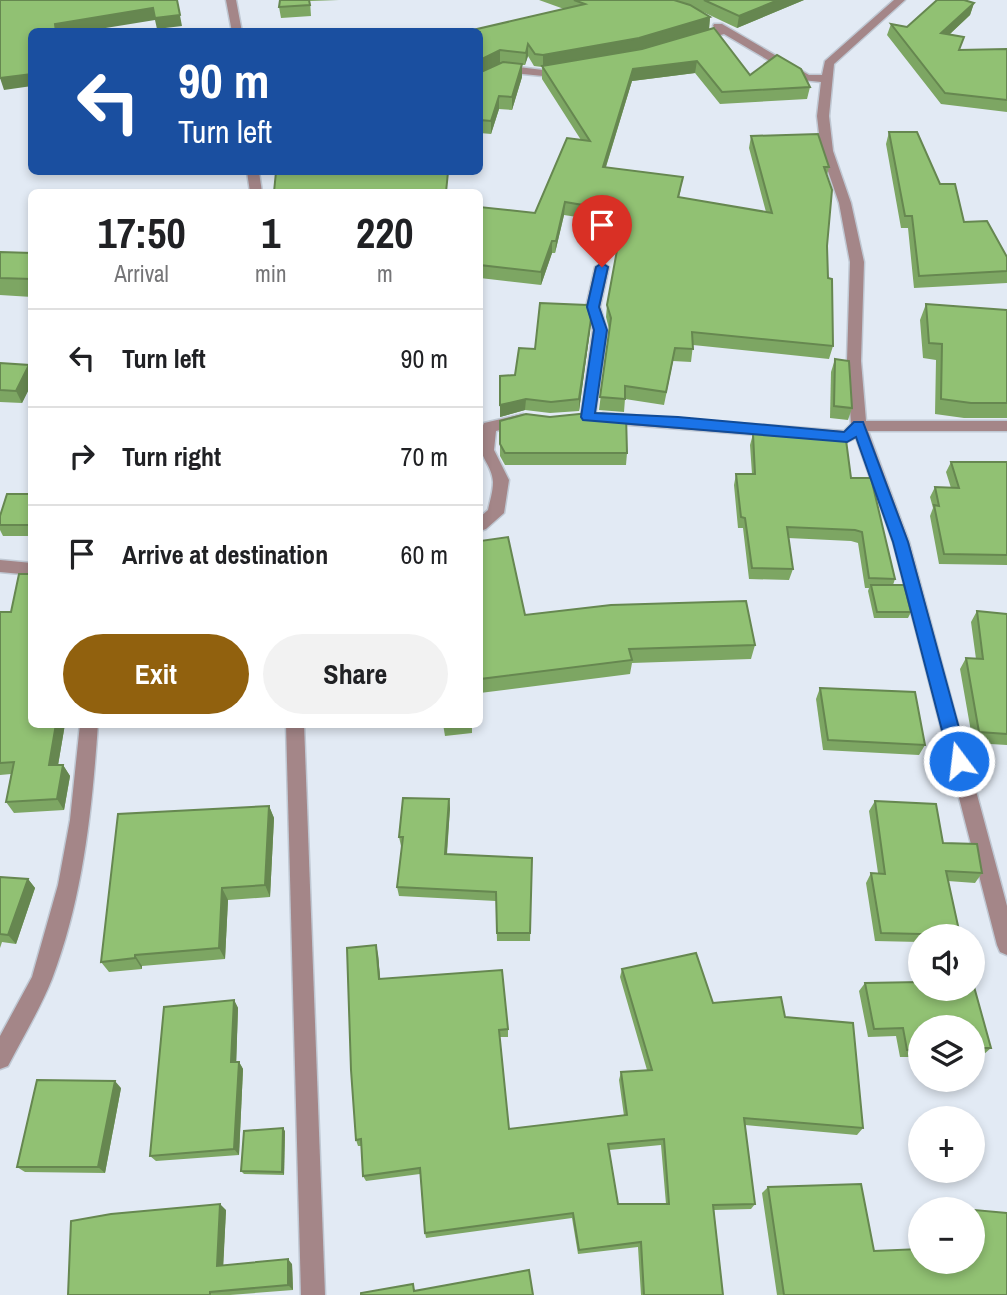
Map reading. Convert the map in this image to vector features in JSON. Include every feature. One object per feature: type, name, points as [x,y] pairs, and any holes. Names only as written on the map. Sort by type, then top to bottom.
[{"type":"street","points":[[231,0],[236,28]]},
{"type":"street","points":[[900,0],[829,63],[824,116],[827,151],[845,203],[857,262],[854,361],[859,426],[901,542],[1007,945]]},
{"type":"street","points":[[705,19],[806,78],[827,79]]},
{"type":"street","points":[[689,41],[726,30]]},
{"type":"street","points":[[483,77],[501,68],[542,73],[579,67]]},
{"type":"street","points":[[602,267],[593,307],[600,330],[582,418],[678,422],[847,438],[859,426],[1007,426]]},
{"type":"street","points":[[483,523],[496,513],[501,480],[486,450],[489,427],[526,418],[538,419]]},
{"type":"street","points":[[0,566],[28,569]]},
{"type":"street","points":[[0,1058],[42,977],[67,890],[86,768],[89,728]]},
{"type":"street","points":[[295,728],[313,1295]]},
{"type":"building","points":[[0,0],[177,0],[180,15],[155,18],[153,8],[55,24],[56,28],[28,28],[28,74],[0,78]]},
{"type":"building","points":[[280,0],[309,0],[310,5],[279,7]]},
{"type":"building","points":[[574,0],[674,0],[690,5],[710,17],[639,38],[543,55],[535,54],[528,44],[526,53],[500,50],[483,58],[481,28],[585,4]]},
{"type":"building","points":[[704,0],[778,0],[739,16]]},
{"type":"building","points":[[937,0],[964,0],[974,3],[941,33],[964,37],[959,50],[1007,49],[1007,100],[945,93],[891,24],[907,27]]},
{"type":"building","points":[[714,28],[750,75],[777,55],[801,69],[810,87],[722,92],[697,61],[633,69],[603,167],[683,177],[678,197],[772,213],[751,136],[818,134],[829,167],[824,167],[832,190],[827,246],[828,278],[832,279],[833,346],[692,332],[693,349],[675,348],[666,392],[625,386],[625,399],[600,397],[611,318],[607,305],[624,212],[565,202],[556,241],[552,241],[541,272],[483,265],[483,207],[535,213],[567,138],[590,141],[542,66],[642,49]]},
{"type":"building","points":[[503,62],[522,64],[512,97],[499,96],[491,121],[483,120],[483,71]]},
{"type":"building","points":[[889,132],[917,132],[940,184],[955,184],[964,222],[987,221],[1007,257],[1007,271],[919,276],[912,216],[905,216]]},
{"type":"building","points":[[276,175],[448,175],[446,189],[274,189]]},
{"type":"building","points":[[0,252],[28,253],[28,279],[0,278]]},
{"type":"building","points":[[540,303],[587,305],[591,319],[579,399],[551,402],[526,399],[500,405],[500,376],[515,375],[519,348],[535,349]]},
{"type":"building","points":[[926,304],[1007,310],[1007,403],[971,403],[941,399],[942,344],[929,343]]},
{"type":"building","points":[[835,359],[849,361],[852,408],[834,406]]},
{"type":"building","points":[[0,363],[28,365],[16,391],[0,390]]},
{"type":"building","points":[[589,413],[626,415],[627,453],[505,453],[500,444],[500,421],[526,414],[550,417]]},
{"type":"building","points":[[753,434],[846,440],[851,478],[871,478],[895,579],[869,578],[862,532],[855,530],[787,527],[793,569],[752,568],[745,518],[741,517],[736,474],[755,474]]},
{"type":"building","points":[[951,462],[1007,462],[1007,555],[944,554],[934,505],[939,506],[935,487],[959,488]]},
{"type":"building","points":[[7,494],[28,494],[28,525],[0,525]]},
{"type":"building","points":[[508,537],[525,615],[611,605],[746,601],[755,645],[629,649],[632,660],[483,679],[483,541]]},
{"type":"building","points":[[19,574],[28,574],[28,728],[55,728],[49,765],[63,765],[57,799],[6,802],[14,762],[0,763],[0,612],[11,612]]},
{"type":"building","points":[[871,585],[904,585],[911,612],[877,612]]},
{"type":"building","points":[[977,611],[1007,614],[1007,734],[979,732],[966,658],[983,659]]},
{"type":"building","points":[[820,688],[915,692],[925,745],[828,740]]},
{"type":"building","points":[[403,798],[449,799],[445,854],[532,858],[530,933],[497,933],[496,892],[397,887],[403,837],[399,837]]},
{"type":"building","points":[[875,801],[936,804],[943,843],[977,844],[982,873],[946,871],[958,924],[908,924],[908,934],[881,933],[871,873],[885,874]]},
{"type":"building","points":[[269,806],[265,885],[222,888],[219,948],[135,955],[135,958],[101,962],[118,814]]},
{"type":"building","points":[[0,877],[28,879],[8,935],[0,934]]},
{"type":"building","points":[[376,945],[379,979],[502,970],[508,1029],[499,1030],[509,1129],[627,1115],[621,1072],[652,1070],[622,969],[696,953],[713,1003],[781,997],[785,1017],[853,1023],[863,1128],[744,1118],[755,1204],[713,1205],[723,1295],[644,1295],[641,1242],[579,1250],[573,1213],[425,1233],[420,1168],[363,1176],[361,1139],[356,1140],[351,1070],[347,948]],"holes":[[[664,1139],[669,1204],[618,1204],[608,1144]]]},
{"type":"building","points":[[908,982],[908,1001],[978,1001],[982,1015],[908,1015],[907,1050],[903,1028],[874,1029],[865,983]]},
{"type":"building","points":[[234,1000],[231,1062],[239,1062],[234,1149],[150,1156],[164,1007]]},
{"type":"building","points":[[985,1026],[991,1048],[985,1048]]},
{"type":"building","points":[[37,1080],[115,1081],[98,1167],[17,1167]]},
{"type":"building","points":[[283,1128],[282,1172],[241,1171],[244,1131]]},
{"type":"building","points":[[861,1184],[874,1251],[908,1250],[908,1274],[985,1274],[985,1211],[1007,1213],[1007,1295],[784,1295],[768,1187]]},
{"type":"building","points":[[220,1204],[217,1266],[288,1259],[288,1285],[210,1292],[210,1295],[68,1295],[71,1221],[111,1214]]},
{"type":"building","points":[[529,1270],[533,1295],[361,1295],[413,1284],[414,1291]]},
{"type":"route","points":[[602,267],[593,307],[600,330],[588,417],[678,422],[847,438],[859,426],[901,542],[959,761]]}]
